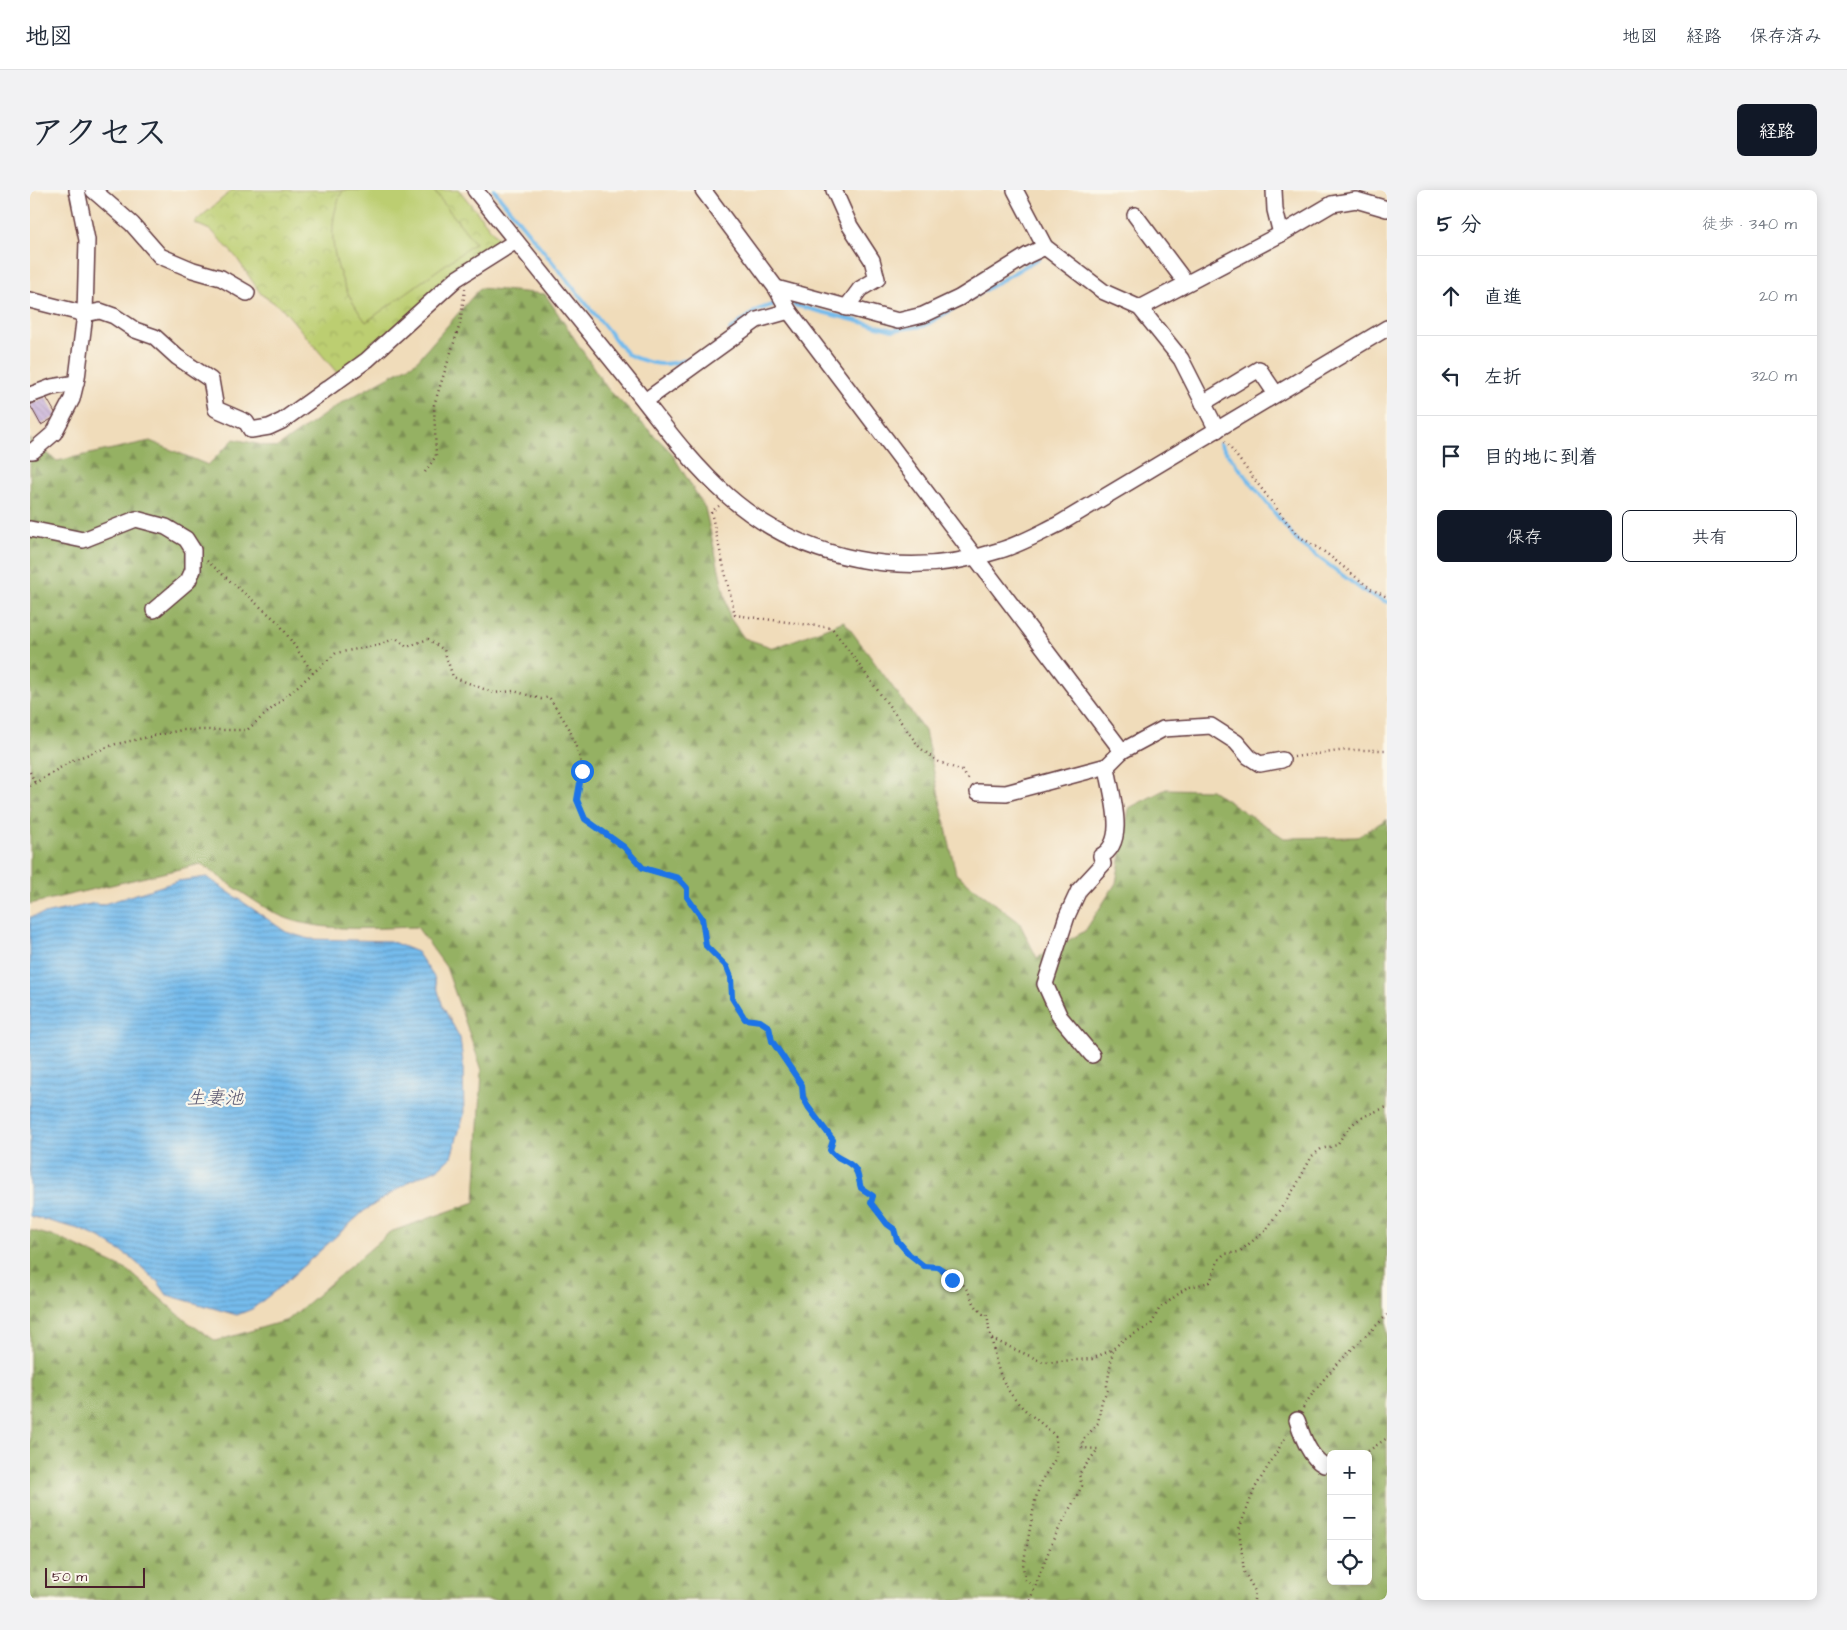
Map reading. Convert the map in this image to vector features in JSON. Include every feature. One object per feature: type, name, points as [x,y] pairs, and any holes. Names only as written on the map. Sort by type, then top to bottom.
[{"type":"street","points":[[30,451],[33,451],[54,433],[72,399],[76,384],[85,314],[86,240],[77,190]]},
{"type":"street","points":[[92,190],[132,224],[160,256],[193,270],[221,278],[247,294]]},
{"type":"street","points":[[475,190],[676,441],[727,496],[764,523],[802,543],[840,556],[897,564],[925,564],[976,557],[1009,547],[1059,524],[1387,328]]},
{"type":"street","points":[[703,190],[776,288],[789,311],[1122,751]]},
{"type":"street","points":[[834,190],[850,226],[872,260],[877,279],[860,289],[846,308]]},
{"type":"street","points":[[1015,190],[1045,247],[1104,292],[1140,308],[1181,359],[1217,430]]},
{"type":"street","points":[[1274,190],[1275,210],[1282,234]]},
{"type":"street","points":[[1140,308],[1282,234],[1332,204],[1356,200],[1387,209]]},
{"type":"street","points":[[1136,215],[1186,283]]},
{"type":"street","points":[[30,300],[85,314],[100,311],[114,316],[135,330],[155,337],[177,357],[211,380],[216,409],[246,422],[252,430],[268,427],[290,416],[366,360],[456,279],[516,241]]},
{"type":"street","points":[[776,288],[898,321],[923,315],[958,298],[1028,255],[1045,247]]},
{"type":"street","points":[[645,402],[757,320],[789,311]]},
{"type":"street","points":[[1203,403],[1259,369],[1276,394]]},
{"type":"street","points":[[30,395],[52,387],[76,384]]},
{"type":"street","points":[[30,529],[83,540],[136,519],[166,526],[186,539],[193,550],[193,570],[188,581],[154,610]]},
{"type":"street","points":[[978,792],[1006,793],[1107,766],[1122,751],[1163,729],[1211,726],[1236,742],[1249,757],[1260,764],[1282,760]]},
{"type":"street","points":[[1092,1055],[1060,1017],[1045,984],[1067,916],[1079,890],[1103,864],[1096,859],[1108,853],[1116,836],[1117,821],[1107,766]]},
{"type":"street","points":[[1296,1420],[1305,1442],[1319,1462],[1324,1465]]},
{"type":"path","points":[[425,472],[436,456],[434,405],[460,324],[470,270]]},
{"type":"path","points":[[1217,430],[1297,535],[1326,553],[1371,589],[1387,597]]},
{"type":"path","points":[[723,504],[711,512],[735,615],[832,628],[920,748],[939,762],[962,771],[978,792]]},
{"type":"path","points":[[193,550],[279,624],[313,673]]},
{"type":"path","points":[[30,786],[73,760],[116,744],[182,730],[247,730],[336,653],[379,645],[396,638],[407,646],[428,639],[444,650],[454,677],[494,693],[514,690],[541,699],[549,697],[569,728],[580,758],[582,771],[577,800],[585,819],[624,847],[643,868],[678,878],[687,888],[687,897],[702,918],[706,946],[727,967],[731,977],[732,998],[745,1019],[760,1021],[769,1027],[772,1041],[802,1085],[803,1097],[809,1108],[833,1140],[830,1150],[835,1157],[850,1163],[856,1170],[861,1188],[873,1196],[871,1203],[875,1210],[894,1229],[897,1240],[909,1254],[924,1266],[938,1267],[952,1280],[958,1279],[968,1290],[975,1308],[983,1314],[986,1313],[990,1323],[988,1332],[992,1339],[995,1362],[1006,1388],[1021,1406],[1056,1437],[1056,1458],[1041,1481],[1035,1501],[1023,1566],[1025,1580],[1034,1586]]},
{"type":"path","points":[[1282,760],[1317,752],[1387,750]]},
{"type":"path","points":[[30,772],[35,783]]},
{"type":"path","points":[[992,1339],[1043,1362],[1092,1359],[1113,1349],[1123,1340],[1151,1325],[1159,1309],[1186,1288],[1210,1282],[1218,1261],[1224,1254],[1240,1252],[1266,1230],[1296,1186],[1312,1156],[1321,1149],[1337,1145],[1355,1120],[1387,1107]]},
{"type":"path","points":[[1254,1600],[1255,1592],[1244,1572],[1239,1529],[1255,1488],[1310,1398],[1343,1358],[1387,1315]]},
{"type":"path","points":[[1030,1600],[1034,1586],[1043,1571],[1053,1540],[1082,1486],[1079,1474],[1098,1449],[1082,1448],[1083,1440],[1098,1423],[1102,1400],[1108,1390],[1113,1349]]},
{"type":"path","points":[[1370,1450],[1387,1438]]},
{"type":"green space","points":[[232,190],[459,190],[502,243],[344,381],[283,309],[261,294],[236,257],[212,231],[194,223]]},
{"type":"green space","points":[[343,190],[433,190],[475,243],[366,322],[348,293],[336,259],[333,224],[336,207]]},
{"type":"green space","points":[[480,288],[545,294],[607,388],[671,452],[705,508],[730,618],[744,638],[774,648],[844,621],[925,731],[956,874],[1019,922],[1037,958],[1085,931],[1116,883],[1129,808],[1166,789],[1211,790],[1284,838],[1357,837],[1387,819],[1387,1600],[30,1600],[30,1230],[59,1238],[129,1271],[186,1321],[216,1341],[288,1320],[390,1232],[475,1202],[482,1070],[446,967],[417,927],[342,928],[304,923],[271,911],[201,864],[30,904],[30,439],[57,461],[150,441],[208,465],[234,439],[276,448],[341,403],[416,362]]},
{"type":"water","name":"生妻池","points":[[207,877],[286,932],[309,939],[390,941],[417,952],[434,977],[443,1007],[460,1038],[463,1063],[464,1115],[451,1157],[438,1169],[412,1180],[364,1211],[280,1287],[252,1309],[237,1315],[167,1295],[158,1282],[130,1257],[100,1238],[79,1229],[30,1216],[30,917],[95,903],[101,905],[178,881]]},
{"type":"building","points":[[46,397],[57,416],[41,425],[30,405]]},
{"type":"waterway","points":[[494,190],[627,354],[644,361],[659,364],[674,363],[693,358]]},
{"type":"waterway","points":[[794,305],[893,330],[924,326],[1039,258]]},
{"type":"waterway","points":[[730,330],[757,310],[775,304]]},
{"type":"waterway","points":[[1220,444],[1297,541],[1366,593],[1387,602]]},
{"type":"route","points":[[582,771],[577,800],[585,819],[624,847],[643,868],[678,878],[687,888],[687,897],[697,908],[702,918],[706,946],[727,967],[731,977],[732,998],[745,1019],[760,1021],[769,1027],[772,1041],[782,1053],[790,1069],[795,1072],[798,1082],[802,1085],[803,1097],[809,1108],[823,1124],[833,1140],[830,1150],[835,1157],[850,1163],[856,1170],[861,1188],[873,1196],[871,1203],[875,1210],[894,1229],[897,1240],[902,1243],[909,1254],[919,1260],[924,1266],[938,1267],[952,1280]]}]
